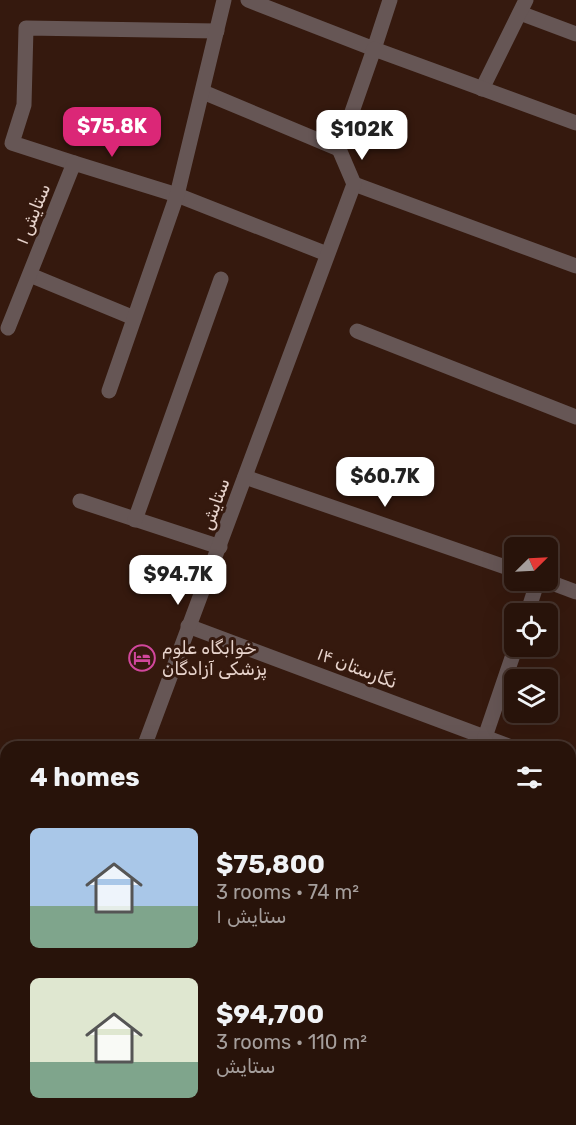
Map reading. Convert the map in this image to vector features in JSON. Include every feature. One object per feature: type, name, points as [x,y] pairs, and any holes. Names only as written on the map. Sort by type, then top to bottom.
[{"type":"street","points":[[109,391],[177,195],[224,0]]},
{"type":"street","points":[[248,0],[576,123]]},
{"type":"street","points":[[390,0],[339,149],[354,184],[576,266]]},
{"type":"street","points":[[482,89],[523,6],[576,34]]},
{"type":"street","points":[[217,31],[26,28],[24,105],[12,143],[177,195],[327,254]]},
{"type":"street","points":[[203,92],[339,149]]},
{"type":"street","name":"ستایش ۱","points":[[8,328],[74,163]]},
{"type":"street","name":"ستایش","points":[[150,741],[188,626],[220,548],[354,184]]},
{"type":"street","points":[[30,275],[134,318]]},
{"type":"street","points":[[135,520],[221,279]]},
{"type":"street","points":[[357,331],[576,417]]},
{"type":"street","points":[[245,477],[504,567]]},
{"type":"street","points":[[80,501],[220,548]]},
{"type":"street","points":[[558,585],[576,592]]},
{"type":"street","name":"نگارستان ۱۴","points":[[188,626],[495,741]]},
{"type":"street","points":[[485,737],[512,657]]},
{"type":"place","name":"خوابگاه علوم پزشکی آزادگان","points":[[142,658]]}]
